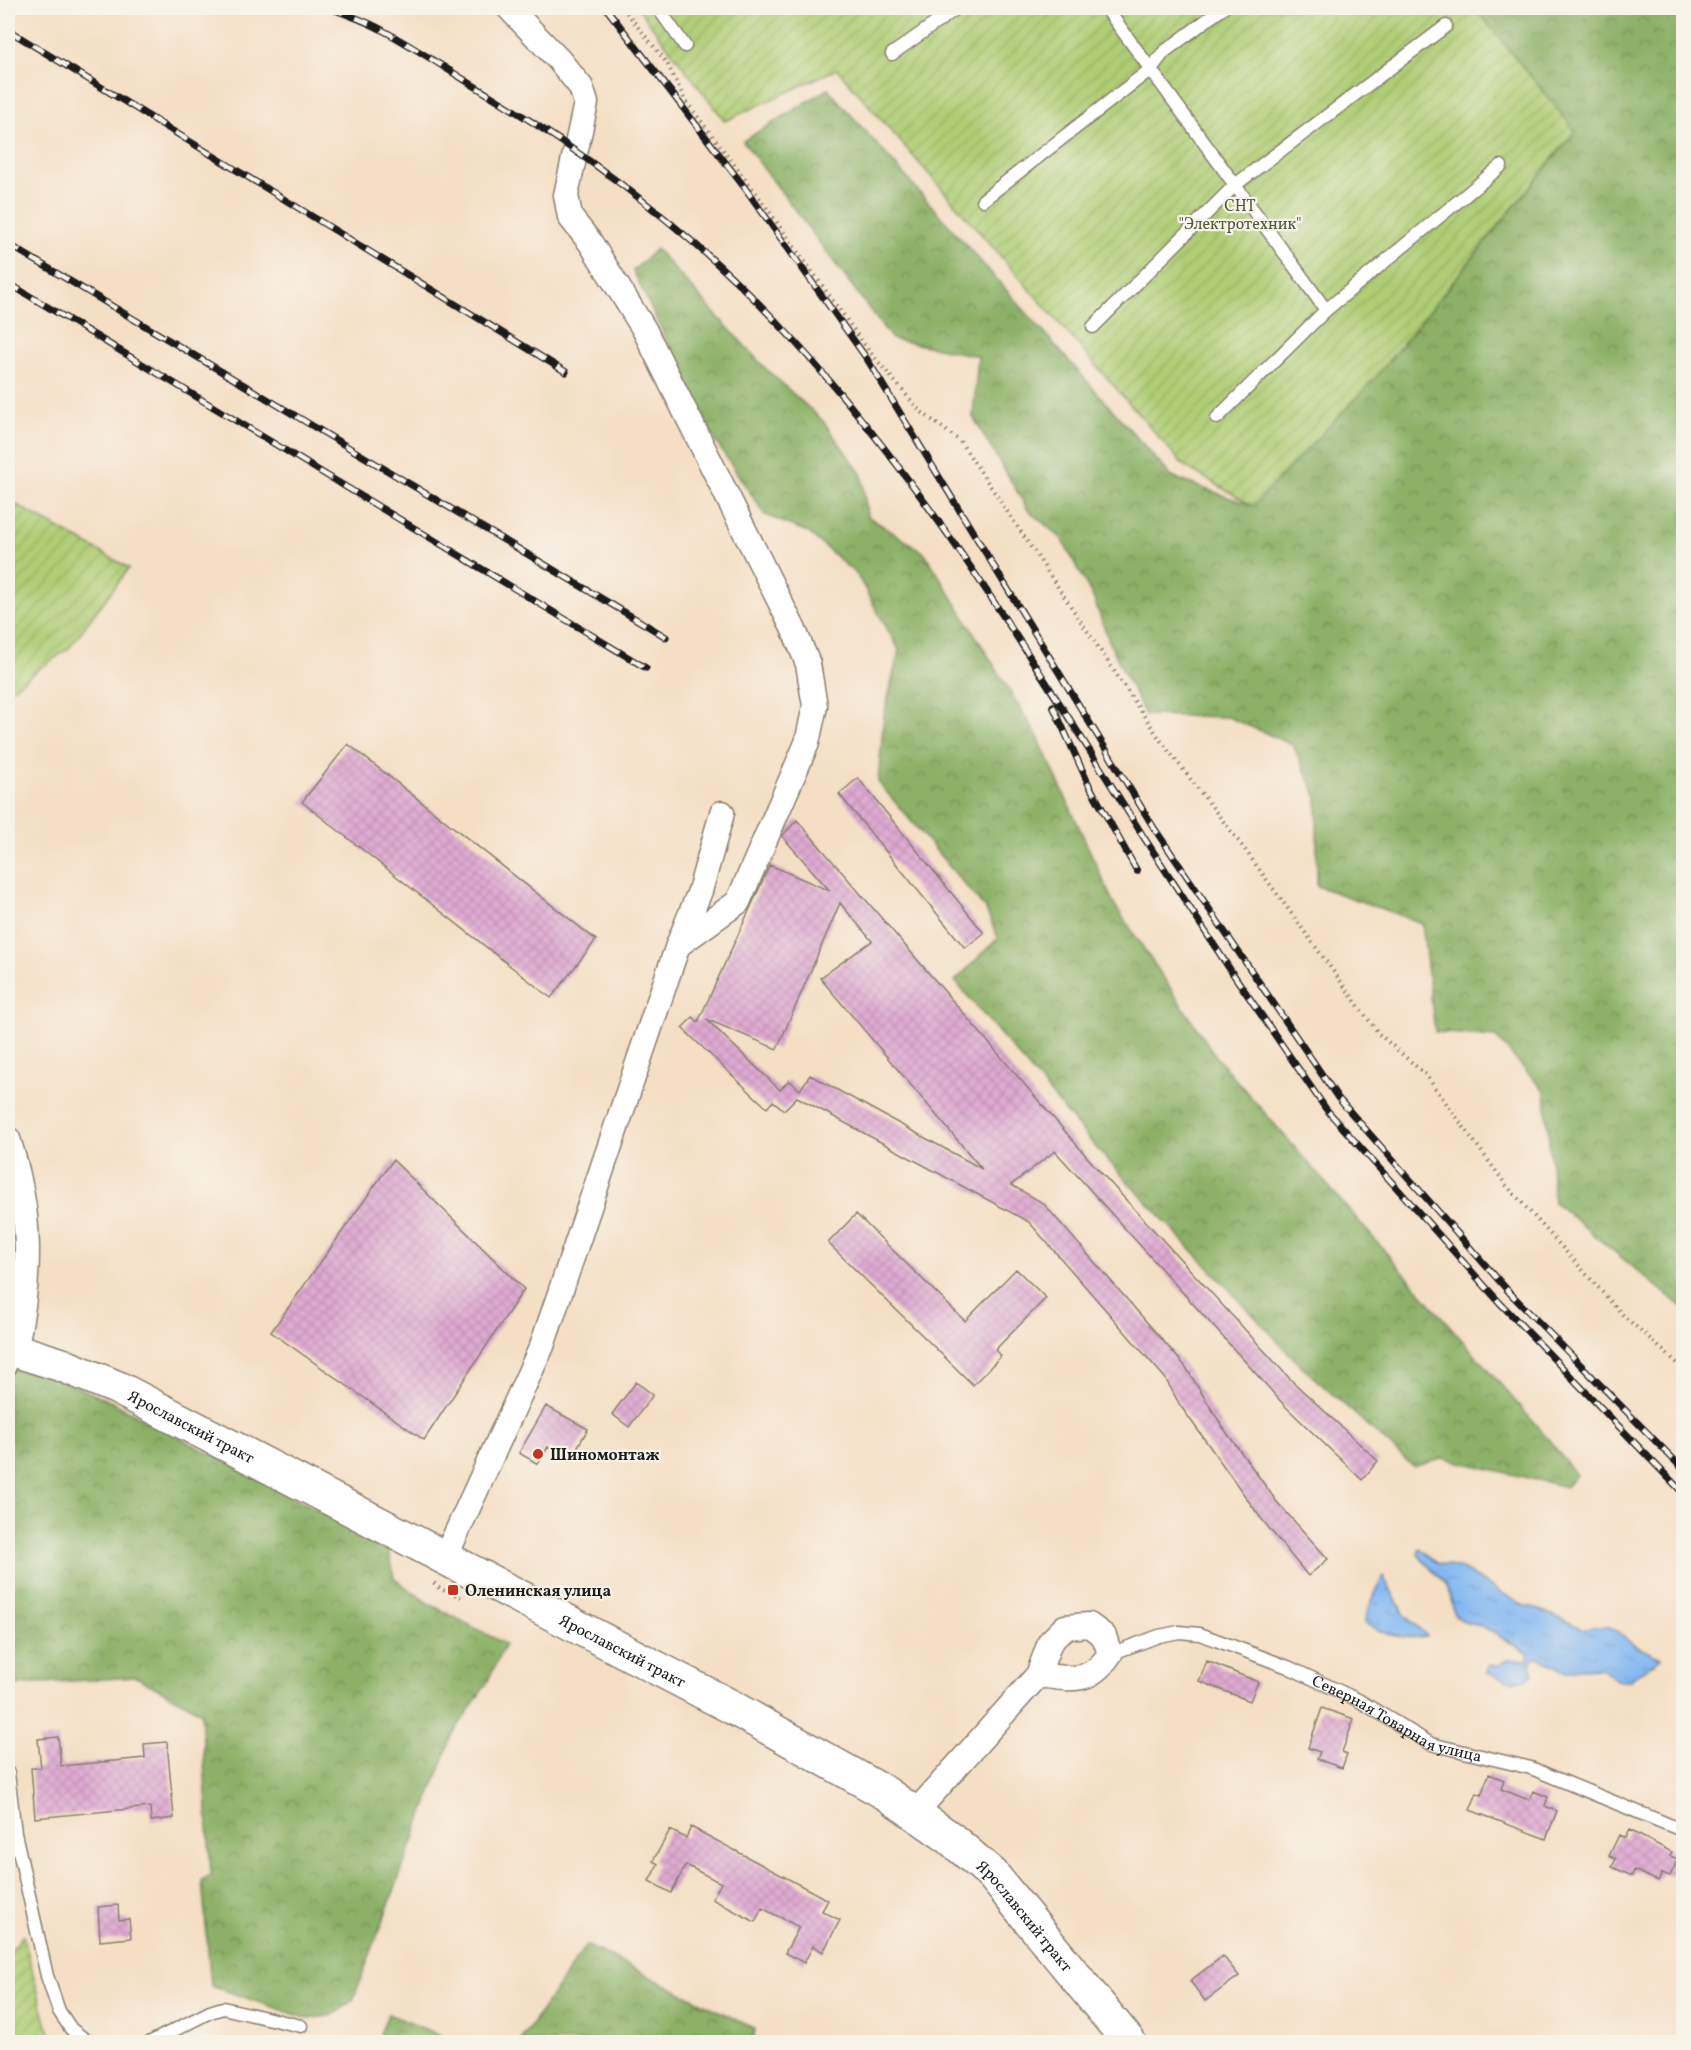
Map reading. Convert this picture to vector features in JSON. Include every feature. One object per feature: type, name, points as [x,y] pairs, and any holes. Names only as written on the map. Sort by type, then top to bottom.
[{"type":"street","points":[[509,8],[559,60],[581,87],[586,103],[566,195],[570,217],[590,242],[644,329],[808,664],[814,706],[807,743],[738,902],[678,945]]},
{"type":"street","points":[[444,1560],[542,1346],[678,945],[700,891],[722,813]]},
{"type":"street","points":[[8,1139],[27,1215],[29,1260],[23,1313],[10,1357]]},
{"type":"street","name":"Ярославский тракт","points":[[10,1357],[62,1365],[118,1388],[444,1560],[805,1746],[915,1813],[975,1859],[1007,1889],[1129,2043]]},
{"type":"street","points":[[915,1813],[1038,1675],[1050,1642],[1065,1627],[1089,1625],[1104,1636],[1110,1654]]},
{"type":"street","name":"Северная Товарная улица","points":[[1038,1675],[1075,1680],[1099,1670],[1110,1654]]},
{"type":"lane","points":[[658,8],[685,46]]},
{"type":"lane","points":[[892,54],[957,8]]},
{"type":"lane","points":[[1106,8],[1326,310]]},
{"type":"lane","points":[[983,200],[1151,69],[1164,52],[1223,8]]},
{"type":"lane","points":[[1093,327],[1235,185],[1446,26]]},
{"type":"lane","points":[[1217,418],[1326,310],[1501,166]]},
{"type":"lane","name":"Северная Товарная улица","points":[[1110,1654],[1159,1636],[1179,1632],[1200,1634],[1287,1666],[1338,1690],[1431,1744],[1531,1768],[1683,1831]]},
{"type":"lane","points":[[8,1773],[15,1833],[47,1976],[59,2011],[71,2029],[88,2043]]},
{"type":"lane","points":[[151,2043],[210,2012],[223,2008],[301,2026]]},
{"type":"path","points":[[623,8],[667,63],[685,100],[756,193],[869,351],[920,411],[960,441],[1161,741],[1240,843],[1379,1034],[1425,1074],[1506,1185],[1623,1315],[1683,1369]]},
{"type":"green space","name":"СНТ \"Электротехник\"","points":[[638,8],[1475,8],[1575,131],[1374,379],[1253,506],[1183,465],[837,69],[725,121]]},
{"type":"green space","points":[[1475,8],[1683,8],[1683,1308],[1554,1202],[1545,1092],[1496,1037],[1435,1032],[1422,923],[1317,886],[1317,797],[1293,745],[1228,717],[1145,715],[1111,646],[1093,597],[1061,538],[1028,510],[973,417],[978,356],[892,339],[743,141],[828,89],[1172,477],[1253,506],[1374,379],[1575,132]]},
{"type":"green space","points":[[656,249],[765,368],[823,421],[862,475],[867,516],[925,553],[1038,737],[1114,904],[1217,1058],[1549,1440],[1576,1475],[1566,1487],[1443,1458],[1414,1467],[1302,1367],[1099,1151],[955,981],[998,938],[986,910],[878,782],[884,716],[899,650],[857,575],[809,533],[765,515],[716,442],[633,271]]},
{"type":"green space","points":[[8,500],[129,568],[69,648],[8,691]]},
{"type":"green space","points":[[8,1369],[49,1375],[112,1402],[388,1547],[394,1578],[428,1603],[505,1644],[487,1683],[453,1734],[353,2000],[333,2015],[308,2019],[211,1986],[202,1880],[211,1875],[201,1712],[136,1677],[24,1684],[8,1688]]},
{"type":"green space","points":[[23,1935],[46,2023],[54,2042],[8,2042],[8,1955]]},
{"type":"green space","points":[[586,1945],[755,2029],[753,2042],[520,2042]]},
{"type":"green space","points":[[388,2014],[457,2042],[388,2042],[380,2034]]},
{"type":"water","points":[[1420,1548],[1437,1563],[1462,1569],[1524,1606],[1536,1608],[1584,1629],[1607,1626],[1619,1632],[1633,1645],[1661,1658],[1630,1680],[1617,1680],[1600,1668],[1567,1672],[1538,1657],[1532,1660],[1530,1665],[1534,1673],[1523,1680],[1500,1678],[1487,1673],[1489,1665],[1497,1666],[1509,1659],[1527,1661],[1529,1654],[1482,1626],[1467,1623],[1455,1616],[1447,1587],[1418,1554]]},
{"type":"water","points":[[1383,1576],[1404,1614],[1427,1636],[1395,1636],[1365,1623],[1366,1615]]},
{"type":"building","points":[[348,744],[596,940],[551,998],[302,802]]},
{"type":"building","points":[[858,778],[984,933],[965,948],[839,794]]},
{"type":"building","points":[[797,820],[1094,1165],[1291,1380],[1378,1461],[1362,1480],[1286,1407],[1055,1151],[1011,1185],[1043,1203],[1185,1366],[1222,1426],[1277,1502],[1328,1559],[1308,1576],[1260,1517],[1180,1405],[1165,1378],[1029,1222],[797,1097],[784,1110],[773,1101],[767,1108],[682,1028],[693,1017],[698,1022],[770,865],[830,891],[782,836]],"holes":[[[840,903],[872,941],[820,978],[982,1169],[810,1075],[800,1090],[789,1080],[780,1090],[706,1019],[777,1049]]]},
{"type":"building","points":[[393,1160],[524,1289],[424,1440],[271,1332]]},
{"type":"building","points":[[856,1214],[965,1321],[1016,1269],[1046,1298],[995,1350],[1001,1356],[973,1385],[828,1243]]},
{"type":"building","points":[[636,1382],[653,1395],[629,1427],[612,1414]]},
{"type":"building","points":[[546,1406],[588,1429],[570,1460],[548,1447],[538,1464],[519,1453]]},
{"type":"building","points":[[1207,1661],[1258,1682],[1250,1701],[1199,1681]]},
{"type":"building","points":[[1322,1708],[1354,1719],[1342,1752],[1347,1754],[1342,1768],[1317,1759],[1320,1752],[1308,1748]]},
{"type":"building","points":[[58,1737],[61,1766],[145,1758],[144,1744],[167,1742],[174,1818],[151,1821],[150,1807],[35,1818],[31,1768],[41,1768],[38,1739]]},
{"type":"building","points":[[1489,1774],[1504,1780],[1501,1789],[1529,1800],[1533,1791],[1548,1797],[1545,1806],[1557,1811],[1546,1839],[1470,1810],[1477,1793],[1481,1795]]},
{"type":"building","points":[[691,1827],[828,1900],[822,1911],[840,1920],[823,1952],[813,1946],[804,1963],[785,1953],[799,1927],[762,1908],[755,1922],[712,1899],[721,1883],[686,1865],[671,1893],[649,1881],[658,1864],[653,1861],[670,1830],[686,1838]]},
{"type":"building","points":[[1629,1830],[1672,1852],[1670,1856],[1678,1859],[1670,1876],[1662,1873],[1658,1881],[1634,1870],[1632,1876],[1612,1867],[1616,1859],[1609,1856],[1619,1835],[1625,1838]]},
{"type":"building","points":[[118,1905],[119,1920],[129,1919],[131,1938],[100,1941],[98,1907]]},
{"type":"building","points":[[1223,1956],[1239,1976],[1205,2001],[1190,1981]]},
{"type":"railway","points":[[330,8],[371,24],[398,39],[573,150],[613,178],[691,240],[762,307],[846,400],[938,521],[1023,646],[1145,839]]},
{"type":"railway","points":[[606,8],[745,188],[867,359],[1154,828],[1338,1098],[1510,1293],[1684,1470]]},
{"type":"railway","points":[[8,30],[566,372]]},
{"type":"railway","points":[[8,244],[666,637]]},
{"type":"railway","points":[[8,283],[646,668]]},
{"type":"railway","points":[[1053,706],[1089,785],[1137,871]]},
{"type":"railway","points":[[1141,833],[1231,971],[1326,1109],[1500,1303],[1684,1494]]},
{"type":"place","name":"Шиномонтаж","points":[[538,1454]]},
{"type":"place","name":"Оленинская улица","points":[[453,1590]]}]
